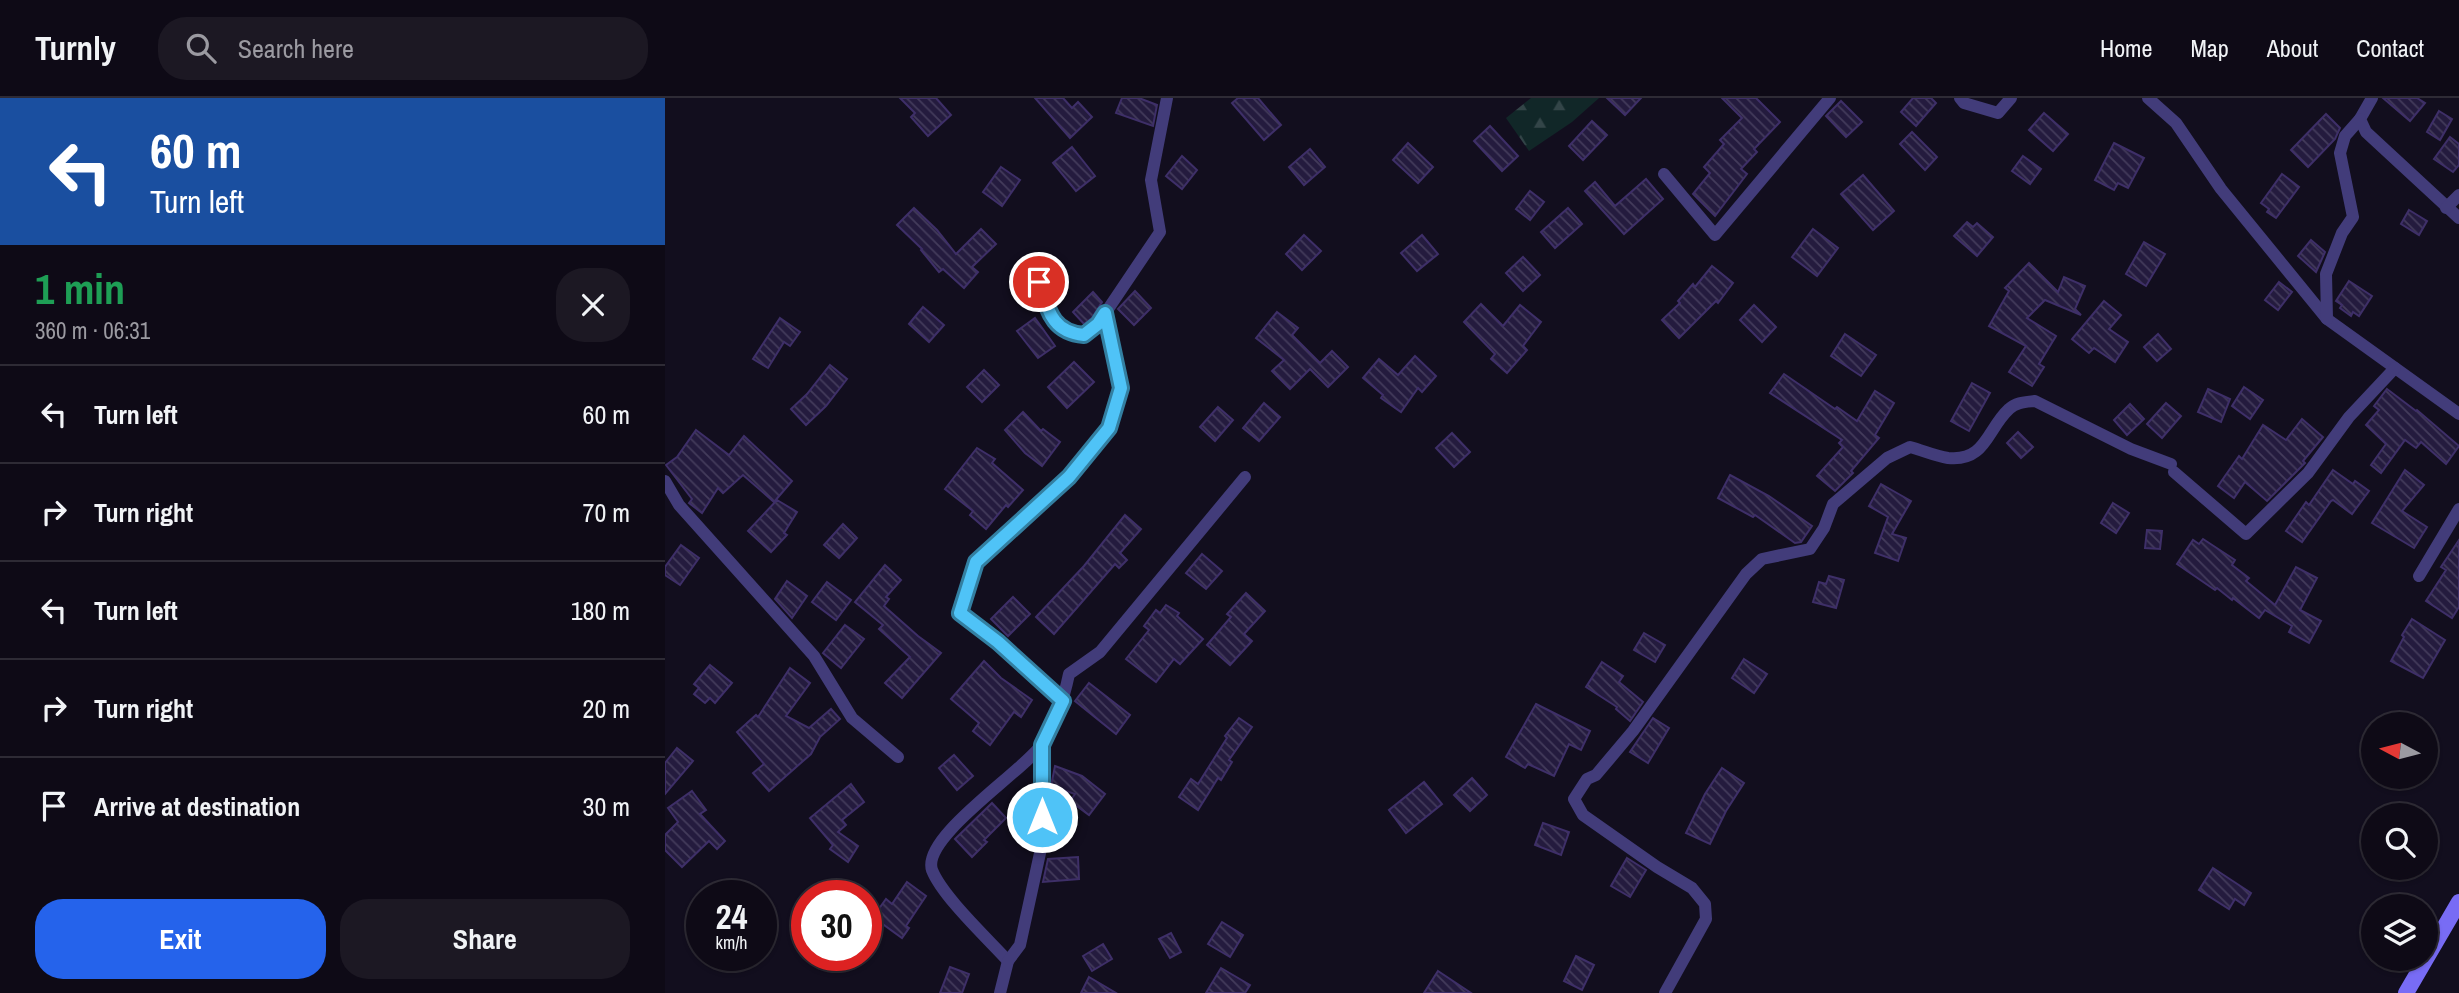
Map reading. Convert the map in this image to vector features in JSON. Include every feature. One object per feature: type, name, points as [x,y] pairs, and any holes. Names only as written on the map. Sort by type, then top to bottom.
[{"type":"main road","points":[[2406,993],[2459,902]]},
{"type":"street","points":[[1039,282],[1053,320],[1071,334],[1084,335],[1098,324],[1160,232],[1151,180],[1167,98]]},
{"type":"street","points":[[1664,174],[1715,235],[1830,98]]},
{"type":"street","points":[[1960,98],[1964,103],[1998,113],[2011,98]]},
{"type":"street","points":[[2148,98],[2176,123],[2221,189],[2327,319],[2459,414]]},
{"type":"street","points":[[2327,319],[2326,274],[2342,233],[2353,216],[2340,153],[2345,136],[2372,98]]},
{"type":"street","points":[[2360,118],[2374,141],[2459,218]]},
{"type":"street","points":[[2446,208],[2459,195]]},
{"type":"street","points":[[1063,701],[998,642],[960,613],[976,562],[1069,477],[1109,428],[1121,388],[1105,313]]},
{"type":"street","points":[[1665,993],[1706,919],[1705,904],[1692,888],[1583,815],[1574,799],[1587,779],[1596,775],[1633,731],[1745,574],[1762,559],[1810,549],[1824,528],[1833,505],[1887,457],[1910,447],[1949,458],[1971,456],[1981,447],[2009,409],[2019,403],[2035,401],[2173,468],[2246,534],[2308,473],[2349,417],[2395,368]]},
{"type":"street","points":[[1008,961],[940,886],[931,868],[931,859],[946,833],[1042,745],[1063,701],[1069,674],[1100,652],[1245,477]]},
{"type":"street","points":[[665,481],[679,505],[814,656],[852,718],[898,757]]},
{"type":"street","points":[[2419,576],[2459,509]]},
{"type":"street","points":[[1000,993],[1008,961],[1020,945],[1042,844],[1042,745]]},
{"type":"green space","points":[[1531,98],[1599,98],[1572,122],[1529,151],[1506,118]]},
{"type":"building","points":[[900,98],[936,98],[951,115],[928,136],[911,117],[915,113]]},
{"type":"building","points":[[1035,98],[1063,98],[1072,108],[1078,102],[1092,117],[1070,138]]},
{"type":"building","points":[[1122,98],[1139,98],[1157,105],[1153,126],[1116,113]]},
{"type":"building","points":[[1238,98],[1258,98],[1281,125],[1264,140],[1232,103]]},
{"type":"building","points":[[1607,98],[1641,98],[1625,115]]},
{"type":"building","points":[[1722,98],[1756,98],[1780,122],[1754,149],[1757,152],[1741,169],[1747,174],[1715,216],[1693,194],[1710,173],[1704,167],[1724,144],[1720,140],[1742,118]]},
{"type":"building","points":[[1913,98],[1931,98],[1936,103],[1916,126],[1901,112]]},
{"type":"building","points":[[2383,98],[2417,98],[2425,103],[2410,121]]},
{"type":"building","points":[[1841,101],[1862,122],[1846,137],[1826,116]]},
{"type":"building","points":[[2439,111],[2452,119],[2440,140],[2427,132]]},
{"type":"building","points":[[2044,113],[2068,134],[2053,151],[2029,130]]},
{"type":"building","points":[[2326,114],[2340,128],[2335,139],[2308,167],[2291,150]]},
{"type":"building","points":[[1592,121],[1607,135],[1583,160],[1569,146]]},
{"type":"building","points":[[1490,126],[1518,156],[1502,171],[1474,141]]},
{"type":"building","points":[[1912,132],[1937,157],[1925,170],[1900,144]]},
{"type":"building","points":[[2450,137],[2459,144],[2459,165],[2453,172],[2434,159]]},
{"type":"building","points":[[1408,143],[1433,167],[1418,183],[1393,160]]},
{"type":"building","points":[[2114,143],[2144,158],[2128,188],[2118,183],[2114,190],[2095,180]]},
{"type":"building","points":[[1072,147],[1095,176],[1076,191],[1053,163]]},
{"type":"building","points":[[1310,149],[1325,167],[1304,185],[1289,167]]},
{"type":"building","points":[[1182,156],[1197,170],[1182,189],[1166,176]]},
{"type":"building","points":[[2023,156],[2041,169],[2030,184],[2012,171]]},
{"type":"building","points":[[1001,167],[1020,180],[1002,206],[983,192]]},
{"type":"building","points":[[2282,174],[2299,187],[2276,218],[2267,212],[2269,209],[2261,203]]},
{"type":"building","points":[[1863,175],[1894,211],[1873,230],[1841,194]]},
{"type":"building","points":[[1646,179],[1663,199],[1624,234],[1585,191],[1595,182],[1615,206]]},
{"type":"building","points":[[1530,191],[1544,202],[1530,220],[1516,209]]},
{"type":"building","points":[[914,208],[937,230],[956,254],[981,229],[996,244],[972,267],[978,272],[964,288],[943,269],[939,272],[922,249],[897,225]]},
{"type":"building","points":[[1568,208],[1582,224],[1555,248],[1541,232]]},
{"type":"building","points":[[2409,210],[2427,221],[2419,235],[2401,224]]},
{"type":"building","points":[[1967,222],[1973,227],[1977,223],[1993,237],[1977,256],[1954,236]]},
{"type":"building","points":[[1813,229],[1838,248],[1817,276],[1792,257]]},
{"type":"building","points":[[1304,235],[1321,251],[1302,270],[1286,254]]},
{"type":"building","points":[[1422,235],[1438,254],[1417,271],[1401,253]]},
{"type":"building","points":[[2311,240],[2325,252],[2316,272],[2298,256]]},
{"type":"building","points":[[2144,242],[2165,254],[2146,286],[2126,274]]},
{"type":"building","points":[[1523,257],[1540,275],[1523,291],[1506,273]]},
{"type":"building","points":[[2029,263],[2058,292],[2064,277],[2085,286],[2075,309],[2081,315],[2045,300],[2027,318],[2056,336],[2039,364],[2044,367],[2032,386],[2009,372],[2026,346],[1989,326],[2009,291],[2005,288]]},
{"type":"building","points":[[1712,266],[1733,283],[1718,303],[1716,301],[1679,338],[1662,320]]},
{"type":"building","points":[[2349,281],[2372,296],[2359,316],[2353,312],[2351,316],[2340,308],[2342,305],[2336,301]]},
{"type":"building","points":[[2279,282],[2292,292],[2278,310],[2265,300]]},
{"type":"building","points":[[1135,291],[1151,308],[1134,325],[1118,309]]},
{"type":"building","points":[[1093,292],[1102,302],[1092,318],[1084,324],[1073,312]]},
{"type":"building","points":[[2104,301],[2121,315],[2109,329],[2128,342],[2115,362],[2094,348],[2089,353],[2072,339]]},
{"type":"building","points":[[1481,304],[1503,326],[1520,305],[1541,322],[1523,346],[1527,350],[1507,373],[1491,359],[1495,354],[1464,322]]},
{"type":"building","points":[[1754,305],[1776,327],[1762,342],[1740,320]]},
{"type":"building","points":[[923,307],[944,325],[929,342],[909,324]]},
{"type":"building","points":[[1277,312],[1298,328],[1292,335],[1320,363],[1332,351],[1348,367],[1328,387],[1310,369],[1290,389],[1272,371],[1284,360],[1256,338]]},
{"type":"building","points":[[780,318],[800,332],[790,346],[784,342],[768,368],[753,359]]},
{"type":"building","points":[[1035,318],[1055,346],[1038,358],[1017,331]]},
{"type":"building","points":[[1845,334],[1876,355],[1861,376],[1831,356]]},
{"type":"building","points":[[2158,334],[2171,349],[2157,361],[2144,347]]},
{"type":"building","points":[[1415,356],[1436,376],[1422,392],[1418,388],[1401,412],[1381,398],[1383,395],[1363,378],[1379,359],[1398,375]]},
{"type":"building","points":[[1074,362],[1094,382],[1067,408],[1048,387]]},
{"type":"building","points":[[830,365],[847,379],[826,406],[806,425],[791,409]]},
{"type":"building","points":[[984,370],[999,385],[982,402],[967,387]]},
{"type":"building","points":[[1784,374],[1857,421],[1875,391],[1894,403],[1875,435],[1879,438],[1851,471],[1853,473],[1835,491],[1817,476],[1843,447],[1839,443],[1842,440],[1770,393]]},
{"type":"building","points":[[1972,383],[1990,393],[1969,431],[1951,421]]},
{"type":"building","points":[[2244,387],[2263,400],[2250,419],[2232,406]]},
{"type":"building","points":[[2208,389],[2230,399],[2221,422],[2198,412]]},
{"type":"building","points":[[2387,389],[2417,410],[2459,446],[2446,464],[2421,442],[2416,448],[2405,440],[2381,473],[2371,465],[2386,444],[2366,425],[2379,410],[2374,406]]},
{"type":"building","points":[[1264,403],[1280,417],[1259,441],[1243,428]]},
{"type":"building","points":[[2166,403],[2181,416],[2162,438],[2147,424]]},
{"type":"building","points":[[2130,404],[2144,419],[2127,435],[2114,420]]},
{"type":"building","points":[[1218,407],[1233,420],[1215,441],[1200,427]]},
{"type":"building","points":[[1023,412],[1041,431],[1043,429],[1060,442],[1042,466],[1025,453],[1005,430]]},
{"type":"building","points":[[2302,419],[2323,437],[2303,461],[2305,463],[2267,501],[2245,482],[2234,498],[2218,486],[2239,456],[2242,459],[2263,425],[2286,440]]},
{"type":"building","points":[[696,430],[729,455],[744,436],[792,481],[774,502],[743,475],[723,493],[718,488],[702,513],[689,503],[692,499],[666,465],[677,457]]},
{"type":"building","points":[[2018,432],[2033,447],[2021,458],[2007,443]]},
{"type":"building","points":[[1452,433],[1470,452],[1454,467],[1436,448]]},
{"type":"building","points":[[977,448],[995,459],[992,463],[1023,490],[986,529],[970,515],[973,511],[945,489]]},
{"type":"building","points":[[2333,470],[2369,491],[2352,514],[2331,501],[2302,542],[2286,531],[2306,502],[2309,505]]},
{"type":"building","points":[[2405,470],[2424,485],[2402,511],[2427,527],[2414,548],[2372,523]]},
{"type":"building","points":[[1730,475],[1769,496],[1812,526],[1801,542],[1795,543],[1755,515],[1753,517],[1718,498]]},
{"type":"building","points":[[1881,484],[1911,501],[1892,534],[1906,538],[1898,561],[1875,553],[1888,517],[1869,506]]},
{"type":"building","points":[[777,500],[797,512],[784,533],[787,535],[771,552],[748,531]]},
{"type":"building","points":[[2113,503],[2129,513],[2116,533],[2101,523]]},
{"type":"building","points":[[1125,515],[1141,529],[1120,553],[1127,560],[1119,568],[1115,564],[1054,634],[1036,617],[1084,566]]},
{"type":"building","points":[[843,524],[857,538],[839,558],[824,545]]},
{"type":"building","points":[[2147,530],[2162,531],[2160,549],[2145,548]]},
{"type":"building","points":[[2203,539],[2235,560],[2232,565],[2249,578],[2246,581],[2275,605],[2296,567],[2317,578],[2300,610],[2321,621],[2309,643],[2289,632],[2292,626],[2265,610],[2259,618],[2233,598],[2232,600],[2217,588],[2215,590],[2177,564],[2193,540],[2199,544]]},
{"type":"building","points":[[2459,540],[2459,607],[2452,618],[2426,601],[2446,570],[2441,567]]},
{"type":"building","points":[[681,545],[699,558],[680,585],[665,575],[665,567]]},
{"type":"building","points":[[1202,554],[1222,571],[1206,589],[1186,573]]},
{"type":"building","points":[[885,565],[901,580],[886,597],[889,599],[884,606],[941,653],[902,698],[885,683],[910,657],[879,629],[883,625],[855,602]]},
{"type":"building","points":[[1829,576],[1844,580],[1836,608],[1813,602],[1819,582],[1826,584]]},
{"type":"building","points":[[787,581],[807,596],[792,618],[775,599]]},
{"type":"building","points":[[827,582],[851,600],[836,620],[812,602]]},
{"type":"building","points":[[1246,593],[1265,611],[1244,634],[1252,641],[1230,665],[1207,645],[1231,617],[1227,614]]},
{"type":"building","points":[[1013,597],[1030,614],[1008,636],[991,619]]},
{"type":"building","points":[[1166,605],[1179,613],[1177,616],[1203,639],[1180,664],[1174,659],[1156,682],[1126,659],[1149,630],[1144,626],[1156,610],[1160,613]]},
{"type":"building","points":[[2412,619],[2445,640],[2423,678],[2391,661]]},
{"type":"building","points":[[845,625],[864,639],[841,668],[823,653]]},
{"type":"building","points":[[1644,633],[1665,645],[1655,662],[1634,650]]},
{"type":"building","points":[[1744,659],[1767,674],[1754,693],[1732,678]]},
{"type":"building","points":[[984,661],[1001,678],[1032,700],[1021,717],[1014,712],[990,745],[973,731],[979,723],[951,699]]},
{"type":"building","points":[[1602,662],[1623,676],[1619,682],[1643,702],[1630,721],[1617,707],[1586,687]]},
{"type":"building","points":[[710,665],[732,683],[715,703],[710,698],[705,703],[694,694],[699,688],[694,684]]},
{"type":"building","points":[[790,668],[810,683],[786,716],[809,728],[831,709],[840,719],[820,737],[811,754],[769,791],[753,773],[764,764],[737,732],[756,715],[758,717]]},
{"type":"building","points":[[1089,683],[1130,715],[1116,734],[1075,701]]},
{"type":"building","points":[[1536,704],[1590,731],[1581,750],[1569,744],[1554,776],[1528,764],[1525,768],[1506,757]]},
{"type":"building","points":[[1239,718],[1252,727],[1229,760],[1232,762],[1221,780],[1218,778],[1198,810],[1179,797],[1191,779],[1198,784],[1227,738],[1225,736]]},
{"type":"building","points":[[1653,718],[1669,728],[1648,763],[1630,752]]},
{"type":"building","points":[[677,748],[693,761],[665,794],[665,763]]},
{"type":"building","points":[[954,755],[973,776],[957,790],[939,768]]},
{"type":"building","points":[[1055,766],[1082,776],[1105,794],[1089,815],[1070,801],[1075,794],[1051,786]]},
{"type":"building","points":[[1722,768],[1744,783],[1710,844],[1686,833],[1705,794]]},
{"type":"building","points":[[1472,778],[1487,795],[1470,811],[1454,795]]},
{"type":"building","points":[[1424,782],[1442,804],[1406,833],[1389,810]]},
{"type":"building","points":[[851,784],[864,802],[842,820],[846,825],[838,832],[858,846],[848,862],[830,849],[833,845],[810,818]]},
{"type":"building","points":[[692,791],[706,810],[700,814],[725,841],[717,849],[709,841],[682,867],[665,850],[665,835],[678,822],[668,808]]},
{"type":"building","points":[[992,803],[1006,818],[984,840],[987,842],[972,857],[955,839]]},
{"type":"building","points":[[1543,823],[1569,832],[1561,855],[1535,845]]},
{"type":"building","points":[[1078,857],[1079,879],[1043,882],[1048,859]]},
{"type":"building","points":[[1627,858],[1646,870],[1630,897],[1611,886]]},
{"type":"building","points":[[2213,868],[2251,893],[2244,905],[2235,899],[2229,909],[2199,890]]},
{"type":"building","points":[[907,882],[926,896],[906,926],[909,928],[902,938],[882,924],[882,905],[886,899],[892,904]]},
{"type":"building","points":[[1222,922],[1243,935],[1230,957],[1208,944]]},
{"type":"building","points":[[1171,933],[1181,952],[1170,958],[1159,939]]},
{"type":"building","points":[[1103,944],[1112,959],[1092,971],[1083,956]]},
{"type":"building","points":[[1576,956],[1594,965],[1582,990],[1564,981]]},
{"type":"building","points":[[950,967],[969,974],[962,993],[940,993]]},
{"type":"building","points":[[1221,968],[1250,985],[1245,993],[1206,993]]},
{"type":"building","points":[[1438,971],[1471,993],[1424,993]]},
{"type":"building","points":[[1089,977],[1116,993],[1081,993]]},
{"type":"route","points":[[1039,282],[1053,320],[1071,334],[1084,335],[1098,324],[1105,313],[1121,388],[1109,428],[1069,477],[976,562],[960,613],[998,642],[1063,701],[1042,745],[1042,817]]}]
